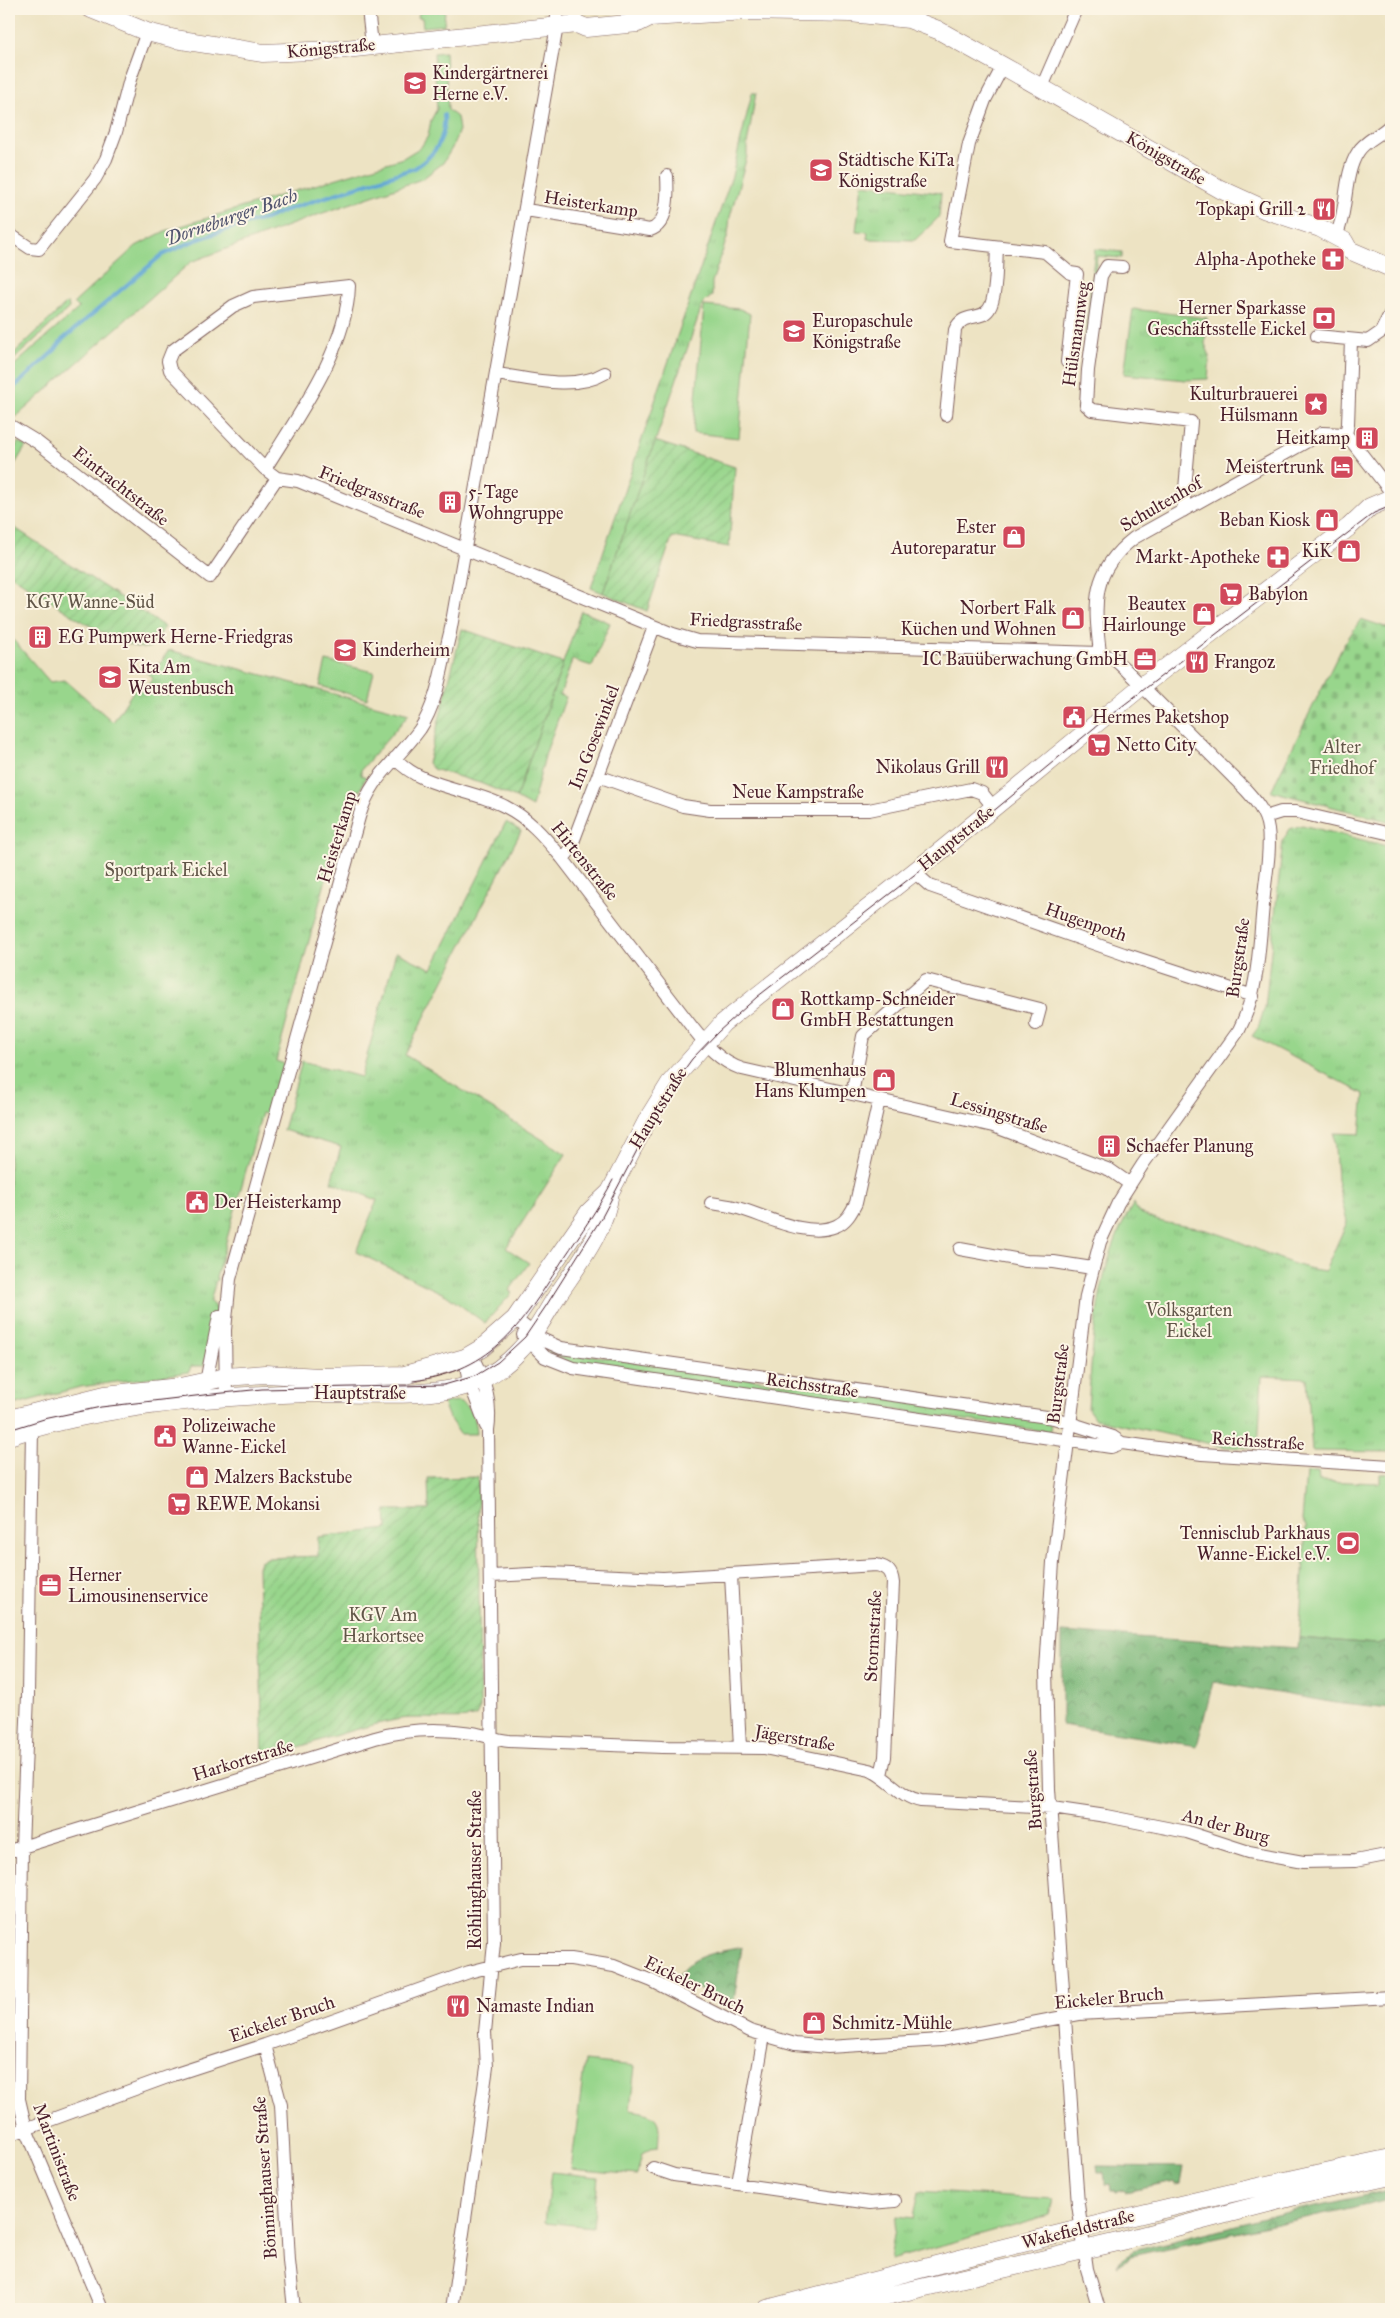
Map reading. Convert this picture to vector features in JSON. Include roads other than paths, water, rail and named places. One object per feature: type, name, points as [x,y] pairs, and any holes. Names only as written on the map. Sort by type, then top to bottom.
[{"type":"street","name":"Königstraße","points":[[90,9],[147,32],[175,39],[263,53],[336,50],[557,17],[586,28],[638,23],[650,18],[766,11],[888,16],[924,24],[1003,66],[1228,193],[1340,238]]},
{"type":"street","points":[[368,9],[372,45]]},
{"type":"street","points":[[1042,88],[1076,9]]},
{"type":"street","name":"Heisterkamp","points":[[203,1400],[221,1310],[228,1292],[361,811],[376,779],[420,728],[428,714],[450,633],[526,210],[557,17]]},
{"type":"street","points":[[9,234],[30,248],[39,249],[95,179],[113,141],[125,94],[147,32]]},
{"type":"street","points":[[1003,66],[986,100],[969,144],[950,241],[1045,252],[1070,273],[1078,274],[1067,362]]},
{"type":"street","points":[[1391,124],[1358,151],[1353,161],[1341,222],[1340,238],[1349,250],[1391,268]]},
{"type":"street","name":"Heisterkamp","points":[[526,210],[650,230],[659,223],[668,200],[667,176]]},
{"type":"street","points":[[1340,238],[1351,238],[1391,257]]},
{"type":"street","points":[[946,415],[955,330],[963,319],[982,315],[990,308],[993,298],[997,247]]},
{"type":"street","name":"Hülsmannweg","points":[[1122,267],[1107,266],[1100,276],[1088,370],[1086,405],[1092,410],[1191,422],[1182,511]]},
{"type":"street","points":[[265,469],[307,401],[328,359],[348,306],[348,286],[253,297],[233,306],[172,351],[168,362],[170,370],[265,469],[277,478]]},
{"type":"street","points":[[1317,336],[1368,341],[1377,336],[1391,312]]},
{"type":"street","points":[[1351,340],[1346,434],[1391,492]]},
{"type":"street","points":[[497,374],[536,380],[584,382],[594,380],[605,374]]},
{"type":"street","name":"Eintrachtstraße","points":[[9,425],[37,442],[210,577],[277,478]]},
{"type":"street","name":"Schultenhof","points":[[1100,652],[1096,605],[1099,584],[1114,556],[1134,538],[1322,433],[1346,434]]},
{"type":"street","name":"Friedgrasstraße","points":[[277,478],[298,481],[685,638],[710,642],[1100,652]]},
{"type":"street","name":"Hauptstraße","points":[[9,1420],[105,1395],[180,1387],[226,1377],[265,1374],[320,1377],[396,1376],[468,1356],[495,1338],[513,1321],[584,1219],[610,1192],[663,1093],[704,1042],[755,996],[994,808],[1142,686],[1349,527],[1370,507],[1391,498]]},
{"type":"street","name":"Hauptstraße","points":[[1349,527],[1360,523],[1374,513],[1391,508]]},
{"type":"street","name":"Im Gosewinkel","points":[[563,858],[570,850],[654,627]]},
{"type":"street","points":[[1100,652],[1113,658],[1142,686]]},
{"type":"street","name":"Burgstraße","points":[[1099,2309],[1089,2277],[1084,2250],[1070,2122],[1046,1714],[1047,1636],[1053,1562],[1072,1425],[1086,1296],[1092,1268],[1108,1223],[1130,1184],[1240,1030],[1248,1014],[1253,996],[1268,856],[1268,830],[1259,804],[1142,686]]},
{"type":"street","name":"Hirtenstraße","points":[[395,758],[413,774],[494,801],[518,814],[540,832],[563,858],[704,1042]]},
{"type":"street","name":"Neue Kampstraße","points":[[598,776],[683,806],[710,810],[869,810],[971,789],[982,793],[994,808]]},
{"type":"street","points":[[1265,817],[1281,812],[1296,812],[1391,834]]},
{"type":"street","name":"Hugenpoth","points":[[914,872],[930,886],[1124,954],[1253,996]]},
{"type":"street","points":[[852,1094],[863,1036],[926,980],[1040,1009],[1036,1024]]},
{"type":"street","name":"Lessingstraße","points":[[704,1042],[714,1055],[731,1066],[993,1126],[1110,1170],[1130,1184]]},
{"type":"street","points":[[711,1203],[735,1207],[773,1221],[795,1226],[819,1229],[837,1226],[844,1221],[856,1204],[879,1100]]},
{"type":"street","name":"Hauptstraße","points":[[9,1436],[32,1429],[115,1411],[203,1400],[274,1394],[428,1392],[477,1381],[513,1357],[531,1337],[591,1245],[605,1218],[610,1192]]},
{"type":"street","points":[[960,1249],[1092,1268]]},
{"type":"street","name":"Heisterkamp","points":[[226,1398],[228,1292]]},
{"type":"street","name":"Reichsstraße","points":[[513,1321],[531,1337],[545,1357],[573,1368],[1112,1447],[1122,1443]]},
{"type":"street","name":"Reichsstraße","points":[[531,1337],[561,1348],[1054,1418],[1113,1437],[1122,1443],[1202,1454],[1391,1466]]},
{"type":"street","name":"Röhlinghauser Straße","points":[[453,2308],[487,2067],[485,2032],[494,1943],[488,1430],[477,1381],[468,1356]]},
{"type":"street","name":"Martinistraße","points":[[32,1429],[28,1695],[22,1847],[19,2099],[26,2129],[102,2309]]},
{"type":"street","name":"Stormstraße","points":[[490,1576],[549,1573],[663,1578],[876,1565],[885,1567],[891,1572],[893,1584],[885,1756],[881,1775]]},
{"type":"street","points":[[731,1575],[740,1747]]},
{"type":"street","name":"Harkortstraße","points":[[9,1852],[395,1732],[433,1730],[468,1733],[491,1739]]},
{"type":"street","name":"Jägerstraße","points":[[491,1739],[662,1747],[775,1749],[870,1770],[881,1775],[899,1792],[921,1801],[1052,1808]]},
{"type":"street","name":"An der Burg","points":[[1052,1808],[1180,1830],[1250,1852],[1303,1862],[1355,1861],[1391,1854]]},
{"type":"street","name":"Eickeler Bruch","points":[[9,2135],[173,2075],[266,2045],[492,1965],[521,1959],[553,1958],[614,1966],[652,1981],[737,2025],[764,2036],[810,2046],[848,2047],[958,2037],[1079,2014],[1391,1997]]},
{"type":"street","points":[[738,2183],[764,2036]]},
{"type":"street","name":"Bönninghauser Straße","points":[[266,2045],[281,2105],[289,2261],[294,2309]]},
{"type":"street","name":"Wakefieldstraße","points":[[767,2309],[1081,2227],[1391,2158]]},
{"type":"street","points":[[653,2168],[674,2175],[870,2203],[895,2201]]},
{"type":"street","name":"Wakefieldstraße","points":[[831,2309],[1084,2250],[1295,2196],[1391,2175]]},
{"type":"waterway","name":"Dorneburger Bach","points":[[9,392],[55,350],[62,340],[162,255],[196,240],[240,225],[266,219],[286,210],[415,168],[428,158],[438,146],[443,132],[444,115]]},
{"type":"tram line","points":[[9,1430],[44,1419],[101,1407],[204,1395],[262,1389],[444,1385],[475,1376],[498,1362],[525,1337],[546,1306],[602,1217],[666,1095],[692,1059],[718,1032],[757,997],[945,851],[1099,724],[1374,513],[1391,506]]},
{"type":"tram line","points":[[413,1381],[442,1375],[466,1366],[486,1354],[504,1339],[535,1303],[590,1220],[613,1180]]},
{"type":"place","name":"Kindergärtnerei Herne e.V.","points":[[415,83]]},
{"type":"place","name":"Städtische KiTa Königstraße","points":[[821,170]]},
{"type":"place","name":"Topkapi Grill 2","points":[[1324,209]]},
{"type":"place","name":"Alpha-Apotheke","points":[[1333,259]]},
{"type":"place","name":"Herner Sparkasse Geschäftsstelle Eickel","points":[[1324,318]]},
{"type":"place","name":"Europaschule Königstraße","points":[[794,331]]},
{"type":"place","name":"Kulturbrauerei Hülsmann","points":[[1316,404]]},
{"type":"place","name":"Heitkamp","points":[[1367,438]]},
{"type":"place","name":"Meistertrunk","points":[[1342,467]]},
{"type":"place","name":"5-Tage Wohngruppe","points":[[450,502]]},
{"type":"place","name":"Beban Kiosk","points":[[1327,520]]},
{"type":"place","name":"Ester Autoreparatur","points":[[1014,537]]},
{"type":"place","name":"KiK","points":[[1349,551]]},
{"type":"place","name":"Markt-Apotheke","points":[[1278,557]]},
{"type":"place","name":"Babylon","points":[[1231,594]]},
{"type":"place","name":"Beautex Hairlounge","points":[[1204,614]]},
{"type":"place","name":"Norbert Falk Küchen und Wohnen","points":[[1073,618]]},
{"type":"place","name":"EG Pumpwerk Herne-Friedgras","points":[[40,637]]},
{"type":"place","name":"Kinderheim","points":[[345,650]]},
{"type":"place","name":"IC Bauüberwachung GmbH","points":[[1145,659]]},
{"type":"place","name":"Frangoz","points":[[1197,662]]},
{"type":"place","name":"Kita Am Weustenbusch","points":[[110,677]]},
{"type":"place","name":"Hermes Paketshop","points":[[1074,717]]},
{"type":"place","name":"Netto City","points":[[1099,745]]},
{"type":"place","name":"Nikolaus Grill","points":[[997,767]]},
{"type":"place","name":"Rottkamp-Schneider GmbH Bestattungen","points":[[783,1009]]},
{"type":"place","name":"Blumenhaus Hans Klumpen","points":[[884,1080]]},
{"type":"place","name":"Schaefer Planung","points":[[1109,1146]]},
{"type":"place","name":"Der Heisterkamp","points":[[197,1202]]},
{"type":"place","name":"Polizeiwache Wanne-Eickel","points":[[165,1436]]},
{"type":"place","name":"Malzers Backstube","points":[[197,1477]]},
{"type":"place","name":"REWE Mokansi","points":[[179,1504]]},
{"type":"place","name":"Tennisclub Parkhaus Wanne-Eickel e.V.","points":[[1348,1543]]},
{"type":"place","name":"Herner Limousinenservice","points":[[50,1585]]},
{"type":"place","name":"Namaste Indian","points":[[458,2006]]},
{"type":"place","name":"Schmitz-Mühle","points":[[814,2023]]},
{"type":"park label","name":"KGV Wanne-Süd","points":[[90,602]]},
{"type":"park label","name":"Alter Friedhof","points":[[1342,758]]},
{"type":"park label","name":"Sportpark Eickel","points":[[166,870]]},
{"type":"park label","name":"Volksgarten Eickel","points":[[1189,1320]]},
{"type":"park label","name":"KGV Am Harkortsee","points":[[383,1625]]}]
